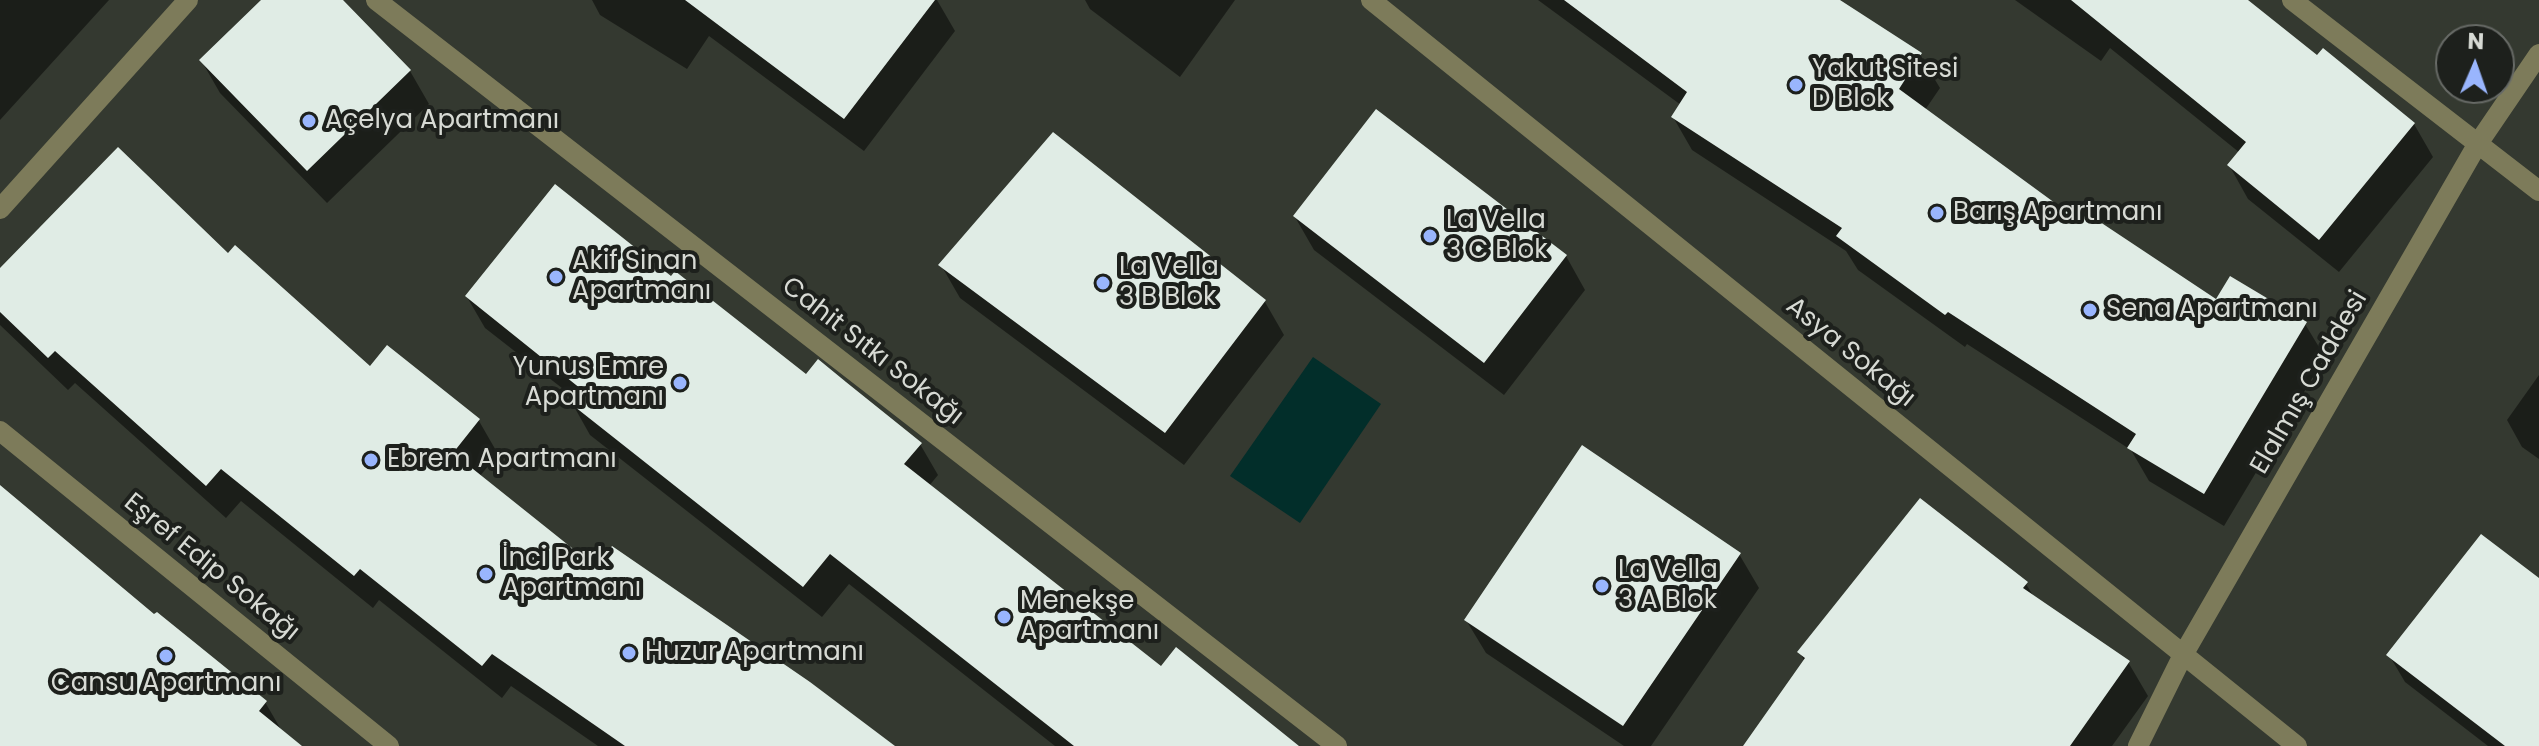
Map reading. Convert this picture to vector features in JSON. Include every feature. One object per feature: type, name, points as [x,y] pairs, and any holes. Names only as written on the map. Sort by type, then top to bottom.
[{"type":"street","points":[[0,209],[188,0]]},
{"type":"street","name":"Cahit Sıtkı Sokağı","points":[[376,0],[1337,746]]},
{"type":"street","name":"Asya Sokağı","points":[[1371,0],[2297,746]]},
{"type":"street","points":[[2292,0],[2539,191]]},
{"type":"street","name":"Elalmış Caddesi","points":[[2138,746],[2183,655],[2477,145],[2539,54]]},
{"type":"street","name":"Eşref Edip Sokağı","points":[[0,431],[389,746]]},
{"type":"water","points":[[1313,357],[1381,404],[1300,523],[1230,476]]},
{"type":"building","name":"Açelya Apartmanı","points":[[261,0],[343,0],[411,70],[307,171],[199,60]]},
{"type":"building","points":[[685,0],[935,0],[844,119]]},
{"type":"building","points":[[1564,0],[1840,0],[1922,53],[1899,89],[2070,214],[2076,206],[2216,299],[2230,276],[2307,322],[2204,494],[2127,448],[2136,434],[1948,312],[1945,315],[1836,236],[1842,228],[1671,117],[1687,92]]},
{"type":"building","points":[[2071,0],[2248,0],[2317,55],[2323,48],[2415,123],[2319,240],[2227,165],[2246,142]]},
{"type":"building","name":"La Vella 3 C Blok","points":[[1376,109],[1567,255],[1484,363],[1293,216]]},
{"type":"building","name":"La Vella 3 B Blok","points":[[1053,132],[1266,300],[1165,433],[938,265]]},
{"type":"building","points":[[118,147],[228,253],[235,245],[370,366],[387,345],[480,419],[453,453],[597,568],[612,546],[810,682],[895,746],[625,746],[492,654],[482,666],[360,569],[354,576],[221,469],[206,486],[55,351],[48,358],[0,312],[0,268]]},
{"type":"building","points":[[555,184],[671,276],[675,271],[806,374],[818,359],[922,443],[904,464],[1161,666],[1176,647],[1299,746],[1074,746],[830,554],[803,587],[570,403],[581,389],[465,296]]},
{"type":"building","name":"La Vella 3 A Blok","points":[[1582,445],[1741,553],[1623,726],[1464,620]]},
{"type":"building","points":[[0,485],[154,614],[157,612],[267,701],[259,711],[302,746],[0,746]]},
{"type":"building","points":[[1920,498],[2028,582],[2023,588],[2130,661],[2070,746],[1743,746],[1805,658],[1797,652]]},
{"type":"building","points":[[2481,534],[2539,578],[2539,746],[2505,746],[2386,655]]},
{"type":"place","name":"Yakut Sitesi D Blok","points":[[1796,85]]},
{"type":"place","name":"Açelya Apartmanı","points":[[309,121]]},
{"type":"place","name":"Barış Apartmanı","points":[[1937,213]]},
{"type":"place","name":"La Vella 3 C Blok","points":[[1430,236]]},
{"type":"place","name":"Akif Sinan Apartmanı","points":[[556,277]]},
{"type":"place","name":"La Vella 3 B Blok","points":[[1103,283]]},
{"type":"place","name":"Sena Apartmanı","points":[[2090,310]]},
{"type":"place","name":"Yunus Emre Apartmanı","points":[[680,383]]},
{"type":"place","name":"Ebrem Apartmanı","points":[[371,460]]},
{"type":"place","name":"İnci Park Apartmanı","points":[[486,574]]},
{"type":"place","name":"La Vella 3 A Blok","points":[[1602,586]]},
{"type":"place","name":"Menekşe Apartmanı","points":[[1004,617]]},
{"type":"place","name":"Huzur Apartmanı","points":[[629,653]]},
{"type":"place","name":"Cansu Apartmanı","points":[[166,656]]}]
